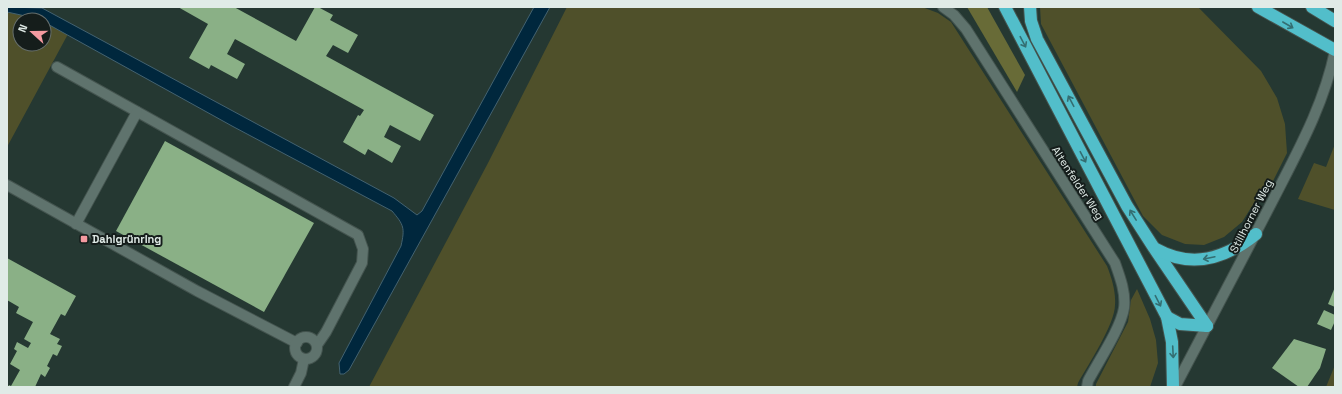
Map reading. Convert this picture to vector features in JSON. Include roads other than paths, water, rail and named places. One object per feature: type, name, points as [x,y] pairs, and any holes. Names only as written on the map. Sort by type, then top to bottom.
[{"type":"highway","points":[[1005,7],[1167,317],[1172,342],[1174,387]]},
{"type":"highway","points":[[1030,7],[1030,21],[1037,39],[1127,206],[1207,326]]},
{"type":"highway","points":[[1258,7],[1335,51]]},
{"type":"highway","points":[[1312,7],[1330,18]]},
{"type":"highway","points":[[1154,248],[1185,259],[1208,259],[1233,250],[1256,234]]},
{"type":"highway","points":[[1167,317],[1180,324],[1207,326]]},
{"type":"street","name":"Altenfelder Weg","points":[[943,7],[954,15],[966,28],[1115,263],[1124,292],[1124,308],[1118,326],[1088,381],[1087,387]]},
{"type":"street","name":"Stillhorner Weg","points":[[1174,387],[1256,234],[1312,123],[1325,87],[1335,51]]},
{"type":"street","points":[[57,67],[358,235],[363,249],[362,263],[326,332],[317,345],[317,349],[313,357],[309,359],[300,358],[296,351],[297,343],[300,340],[307,338],[311,339],[317,345]]},
{"type":"street","points":[[76,224],[137,112]]},
{"type":"street","points":[[7,185],[197,291],[297,343]]},
{"type":"street","points":[[299,386],[304,359]]},
{"type":"water","points":[[7,7],[42,8],[49,12],[12,13],[7,12]]},
{"type":"water","points":[[534,7],[550,7],[349,370],[344,374],[340,374],[339,363],[401,246],[403,231],[401,223],[392,211],[232,126],[52,26],[52,13],[394,198],[417,215],[422,211]]},
{"type":"place","name":"Dahlgrünring","points":[[84,239]]}]
